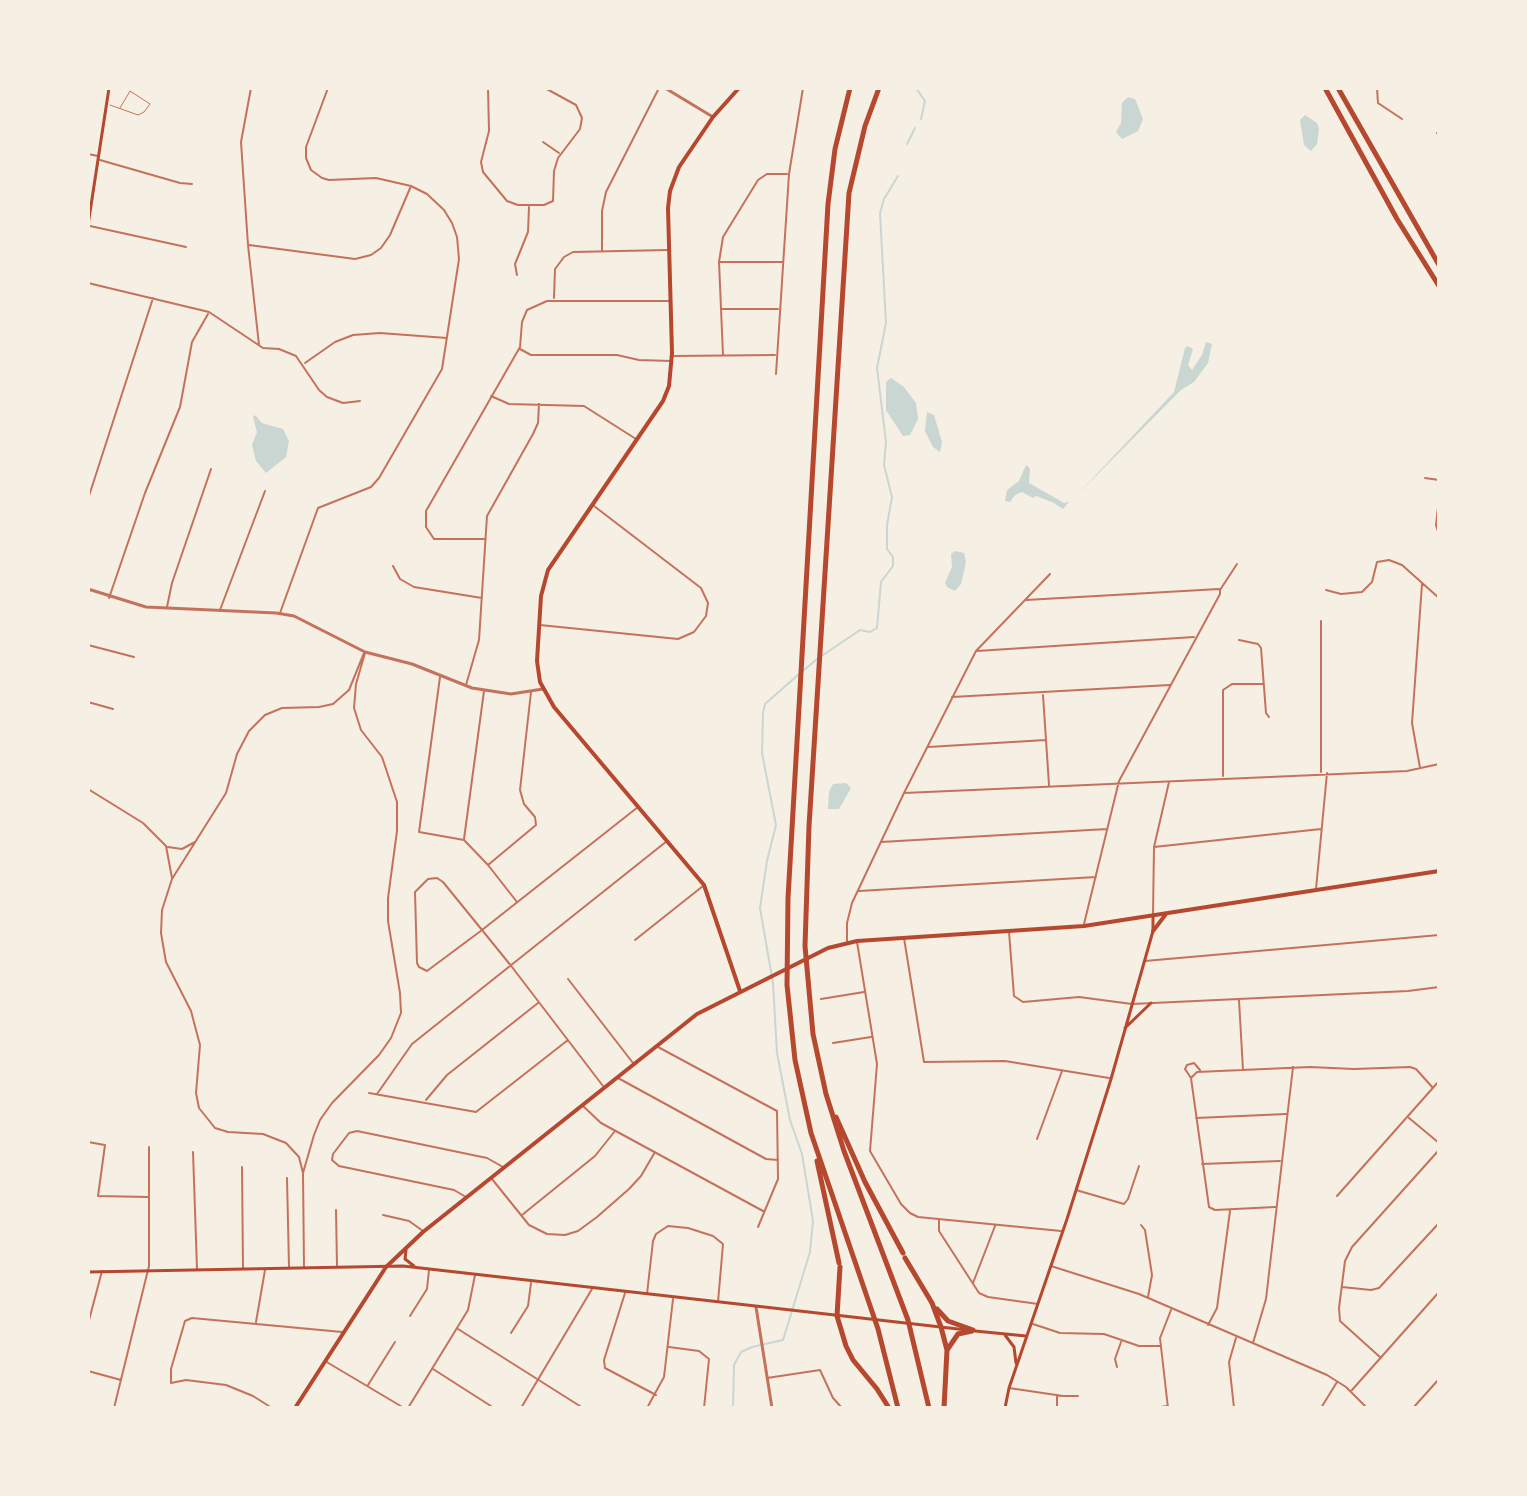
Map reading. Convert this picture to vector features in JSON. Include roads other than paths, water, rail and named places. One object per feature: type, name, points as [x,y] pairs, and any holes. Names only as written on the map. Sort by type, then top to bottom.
[{"type":"highway","points":[[850,88],[835,149],[828,204],[786,927],[786,971],[793,1048],[840,1265],[837,1316],[848,1353],[889,1408]]},
{"type":"highway","points":[[879,88],[862,137],[849,193],[805,946],[813,1034],[826,1094],[844,1151],[908,1320],[929,1408]]},
{"type":"highway","points":[[1324,88],[1439,286]]},
{"type":"highway","points":[[1338,88],[1439,265]]},
{"type":"highway","points":[[826,1094],[865,1182],[932,1303],[947,1350],[944,1408]]},
{"type":"highway","points":[[811,1133],[882,1342],[898,1408]]},
{"type":"highway","points":[[932,1303],[948,1321],[973,1330]]},
{"type":"highway","points":[[947,1350],[954,1336],[973,1330]]},
{"type":"main road","points":[[88,225],[109,88]]},
{"type":"main road","points":[[739,88],[713,117],[680,165],[673,182],[668,208],[672,359],[669,386],[663,401],[548,570],[543,587],[537,661],[543,689],[555,708],[704,885],[740,991]]},
{"type":"main road","points":[[296,1406],[386,1267],[423,1232],[697,1014],[811,957],[847,942],[1084,926],[1439,871]]},
{"type":"main road","points":[[1005,1408],[1015,1369],[1111,1079],[1153,931],[1158,921],[1169,913]]},
{"type":"main road","points":[[1153,915],[1153,931]]},
{"type":"main road","points":[[1125,1028],[1151,1003]]},
{"type":"main road","points":[[406,1248],[408,1264],[429,1269],[1026,1336]]},
{"type":"main road","points":[[88,1272],[417,1267]]},
{"type":"main road","points":[[1005,1335],[1014,1347],[1015,1369]]},
{"type":"street","points":[[251,88],[241,142],[259,346]]},
{"type":"street","points":[[280,613],[318,508],[371,487],[442,369],[459,259],[457,237],[448,216],[427,194],[411,186],[376,178],[329,180],[311,170],[306,147],[328,88]]},
{"type":"street","points":[[488,88],[489,131],[481,162],[484,174],[507,201],[548,205],[553,201],[555,167],[560,154],[580,129],[582,115],[575,104],[545,88]]},
{"type":"street","points":[[602,251],[602,211],[606,192],[659,88]]},
{"type":"street","points":[[776,374],[789,174],[803,88]]},
{"type":"street","points":[[1377,88],[1378,103],[1402,119]]},
{"type":"street","points":[[669,89],[713,117]]},
{"type":"street","points":[[543,142],[560,154]]},
{"type":"street","points":[[88,154],[192,184]]},
{"type":"street","points":[[723,355],[721,243],[758,180],[767,174],[789,174]]},
{"type":"street","points":[[248,245],[355,259],[371,255],[381,248],[390,235],[411,186]]},
{"type":"street","points":[[517,275],[515,264],[528,232],[529,205]]},
{"type":"street","points":[[88,225],[186,247]]},
{"type":"street","points":[[554,301],[554,277],[558,263],[573,252],[669,250]]},
{"type":"street","points":[[719,262],[783,262]]},
{"type":"street","points":[[88,283],[209,312],[259,346],[290,352],[303,364],[327,397],[343,403],[360,401]]},
{"type":"street","points":[[88,499],[154,298]]},
{"type":"street","points":[[485,539],[438,540],[427,531],[425,519],[430,499],[519,349],[524,316],[532,306],[554,301],[670,301]]},
{"type":"street","points":[[721,309],[780,309]]},
{"type":"street","points":[[109,598],[145,493],[180,407],[192,342],[209,312]]},
{"type":"street","points":[[303,364],[335,342],[353,335],[380,333],[448,339]]},
{"type":"street","points":[[519,349],[531,355],[617,355],[639,360],[777,355]]},
{"type":"street","points":[[491,396],[509,404],[584,406],[637,440]]},
{"type":"street","points":[[466,686],[478,650],[487,516],[533,434],[538,423],[539,404]]},
{"type":"street","points":[[167,608],[172,583],[211,469]]},
{"type":"street","points":[[1425,478],[1439,480]]},
{"type":"street","points":[[220,611],[265,491]]},
{"type":"street","points":[[1439,498],[1436,525],[1439,535]]},
{"type":"street","points":[[539,625],[678,639],[694,632],[706,616],[708,603],[701,588],[593,505]]},
{"type":"street","points":[[1326,590],[1341,594],[1362,592],[1372,582],[1377,562],[1384,559],[1402,565],[1439,598]]},
{"type":"street","points":[[1084,926],[1119,782],[1220,590],[1237,564]]},
{"type":"street","points":[[393,566],[400,579],[414,587],[483,598]]},
{"type":"street","points":[[847,942],[849,912],[858,891],[976,651],[986,637],[1050,574]]},
{"type":"street","points":[[1420,769],[1412,723],[1422,584]]},
{"type":"street","points":[[88,589],[146,607],[280,613],[306,621],[365,652],[412,664],[466,686],[511,694],[543,689]]},
{"type":"street","points":[[1025,600],[1220,590]]},
{"type":"street","points":[[1321,621],[1321,774]]},
{"type":"street","points":[[976,651],[1197,637]]},
{"type":"street","points":[[1239,640],[1258,644],[1261,648],[1266,713],[1269,717]]},
{"type":"street","points":[[88,645],[134,657]]},
{"type":"street","points":[[303,1173],[320,1120],[332,1103],[379,1055],[391,1038],[401,1013],[388,921],[397,802],[382,757],[356,721],[356,684],[365,652]]},
{"type":"street","points":[[304,1268],[303,1173],[299,1157],[286,1143],[263,1134],[215,1128],[199,1108],[196,1093],[200,1045],[191,1011],[166,962],[161,933],[162,910],[172,879],[226,793],[237,754],[249,731],[265,715],[282,708],[333,704],[349,690],[361,655],[365,652]]},
{"type":"street","points":[[440,677],[419,832],[464,840],[517,903]]},
{"type":"street","points":[[1223,777],[1223,690],[1232,684],[1263,684]]},
{"type":"street","points":[[951,697],[1171,685]]},
{"type":"street","points":[[464,840],[484,691]]},
{"type":"street","points":[[488,865],[536,825],[535,817],[524,804],[520,790],[531,692]]},
{"type":"street","points":[[1043,693],[1049,786]]},
{"type":"street","points":[[88,702],[113,709]]},
{"type":"street","points":[[927,747],[1046,740]]},
{"type":"street","points":[[904,793],[1420,769],[1439,764]]},
{"type":"street","points":[[1317,890],[1327,773]]},
{"type":"street","points":[[1153,915],[1154,847],[1169,780]]},
{"type":"street","points":[[88,789],[143,823],[166,846],[182,849],[198,840]]},
{"type":"street","points":[[604,1087],[512,967],[482,930],[440,879],[432,878],[415,892],[417,963],[427,971],[482,930],[517,903],[639,806]]},
{"type":"street","points":[[880,842],[1108,829]]},
{"type":"street","points":[[1154,847],[1321,829]]},
{"type":"street","points":[[377,1094],[412,1044],[667,841]]},
{"type":"street","points":[[166,846],[172,879]]},
{"type":"street","points":[[858,891],[1096,877]]},
{"type":"street","points":[[635,940],[704,885]]},
{"type":"street","points":[[1009,932],[1014,996],[1028,1003],[1079,997],[1132,1004],[1439,987]]},
{"type":"street","points":[[1144,961],[1439,935]]},
{"type":"street","points":[[904,938],[924,1062],[1005,1061],[1111,1079]]},
{"type":"street","points":[[857,941],[877,1068],[870,1151],[904,1210],[918,1217],[1062,1231]]},
{"type":"street","points":[[568,979],[634,1064]]},
{"type":"street","points":[[821,999],[865,992]]},
{"type":"street","points":[[1239,999],[1243,1070]]},
{"type":"street","points":[[424,1103],[447,1075],[539,1002]]},
{"type":"street","points":[[833,1043],[872,1037]]},
{"type":"street","points":[[369,1093],[476,1112],[568,1040]]},
{"type":"street","points":[[656,1046],[777,1111],[778,1179],[758,1227]]},
{"type":"street","points":[[1200,1071],[1196,1064],[1189,1063],[1185,1069],[1191,1078],[1209,1207],[1212,1210],[1275,1207]]},
{"type":"street","points":[[1253,1344],[1266,1299],[1293,1067]]},
{"type":"street","points":[[1191,1078],[1193,1073],[1200,1071],[1410,1067],[1416,1069],[1433,1088]]},
{"type":"street","points":[[1037,1139],[1062,1070]]},
{"type":"street","points":[[617,1078],[766,1159],[778,1160]]},
{"type":"street","points":[[1337,1196],[1439,1081]]},
{"type":"street","points":[[583,1105],[595,1119],[764,1212]]},
{"type":"street","points":[[1195,1118],[1287,1114]]},
{"type":"street","points":[[1407,1117],[1439,1143]]},
{"type":"street","points":[[467,1198],[454,1190],[339,1166],[332,1157],[346,1135],[357,1131],[487,1158],[504,1168]]},
{"type":"street","points":[[521,1216],[595,1156],[616,1131]]},
{"type":"street","points":[[88,1142],[105,1145],[98,1196],[148,1197]]},
{"type":"street","points":[[114,1408],[148,1271],[149,1147]]},
{"type":"street","points":[[1381,1358],[1340,1321],[1345,1261],[1352,1247],[1439,1150]]},
{"type":"street","points":[[193,1152],[197,1270]]},
{"type":"street","points":[[492,1178],[529,1225],[547,1234],[565,1235],[578,1231],[629,1189],[655,1152]]},
{"type":"street","points":[[1202,1164],[1281,1161]]},
{"type":"street","points":[[1075,1190],[1124,1204],[1139,1166]]},
{"type":"street","points":[[242,1167],[243,1269]]},
{"type":"street","points":[[287,1178],[290,1269]]},
{"type":"street","points":[[336,1210],[337,1267]]},
{"type":"street","points":[[1208,1325],[1217,1308],[1230,1210]]},
{"type":"street","points":[[383,1215],[409,1221],[423,1232]]},
{"type":"street","points":[[939,1219],[939,1231],[982,1295],[1038,1304]]},
{"type":"street","points":[[1342,1287],[1379,1288],[1439,1223]]},
{"type":"street","points":[[973,1285],[996,1225]]},
{"type":"street","points":[[1141,1225],[1145,1230],[1152,1275],[1148,1298]]},
{"type":"street","points":[[647,1294],[656,1234],[668,1226],[688,1228],[713,1236],[723,1244],[718,1303]]},
{"type":"street","points":[[1050,1265],[1148,1298],[1337,1381],[1367,1408]]},
{"type":"street","points":[[256,1324],[266,1269]]},
{"type":"street","points":[[410,1316],[427,1289],[429,1269]]},
{"type":"street","points":[[88,1324],[102,1271]]},
{"type":"street","points":[[324,1360],[406,1408],[471,1303],[475,1275]]},
{"type":"street","points":[[511,1333],[528,1306],[531,1281]]},
{"type":"street","points":[[521,1408],[592,1288]]},
{"type":"street","points":[[625,1292],[604,1360],[605,1368],[656,1395]]},
{"type":"street","points":[[1350,1391],[1439,1292]]},
{"type":"street","points":[[647,1408],[664,1377],[673,1297]]},
{"type":"street","points":[[756,1307],[772,1408]]},
{"type":"street","points":[[1154,1408],[1168,1407],[1160,1338],[1172,1308]]},
{"type":"street","points":[[272,1408],[226,1385],[186,1380],[171,1383],[171,1369],[183,1326],[189,1318],[342,1332]]},
{"type":"street","points":[[1032,1323],[1060,1333],[1095,1333],[1139,1346],[1161,1346]]},
{"type":"street","points":[[457,1329],[583,1408]]},
{"type":"street","points":[[1234,1408],[1229,1362],[1236,1337]]},
{"type":"street","points":[[1117,1367],[1115,1359],[1121,1341]]},
{"type":"street","points":[[367,1386],[395,1342]]},
{"type":"street","points":[[668,1347],[699,1351],[709,1359],[704,1408]]},
{"type":"street","points":[[432,1368],[494,1408]]},
{"type":"street","points":[[767,1378],[820,1370],[833,1398],[842,1408]]},
{"type":"street","points":[[88,1371],[122,1380]]},
{"type":"street","points":[[1413,1408],[1439,1379]]},
{"type":"street","points":[[1321,1408],[1337,1381]]},
{"type":"street","points":[[1009,1388],[1078,1396]]},
{"type":"street","points":[[1057,1395],[1057,1408]]},
{"type":"street","points":[[296,1406],[305,1408]]},
{"type":"lane","points":[[107,104],[138,115],[150,104],[130,91],[120,108]]},
{"type":"waterway","points":[[916,88],[925,101],[921,119]]},
{"type":"waterway","points":[[907,144],[915,128]]},
{"type":"waterway","points":[[823,655],[860,630],[870,632],[877,628],[881,582],[893,566],[893,557],[887,549],[892,497],[884,465],[886,442],[877,368],[886,323],[880,213],[884,199],[898,176]]},
{"type":"waterway","points":[[804,670],[817,659]]},
{"type":"waterway","points":[[733,1408],[734,1365],[741,1352],[783,1340],[810,1252],[813,1221],[802,1154],[790,1120],[777,1053],[773,983],[760,908],[776,825],[762,753],[763,713],[765,704],[799,674]]}]
